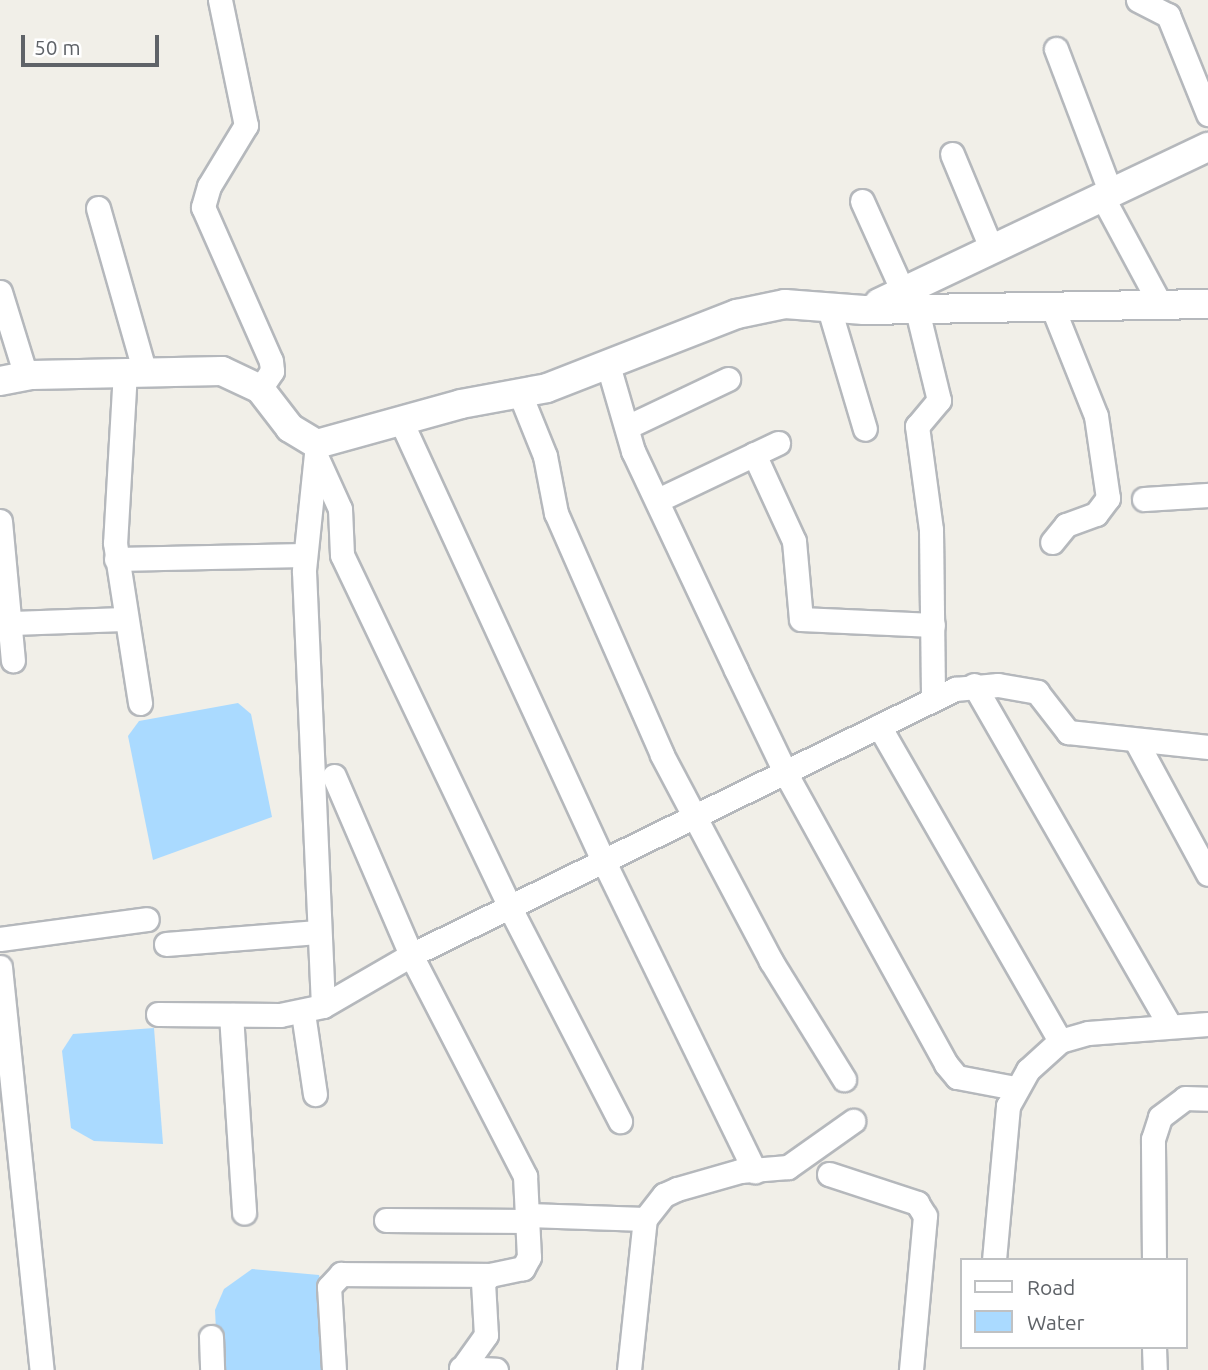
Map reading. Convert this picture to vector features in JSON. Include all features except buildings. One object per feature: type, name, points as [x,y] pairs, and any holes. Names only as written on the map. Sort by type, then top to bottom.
[{"type":"street","points":[[220,0],[246,125],[209,186],[203,207],[271,360],[272,371],[260,389]]},
{"type":"street","points":[[1138,0],[1168,15],[1208,114]]},
{"type":"street","points":[[1056,49],[1107,196],[1160,304]]},
{"type":"street","points":[[953,154],[992,250]]},
{"type":"street","points":[[910,299],[992,250],[1107,196],[1206,155]]},
{"type":"street","points":[[862,201],[910,299],[939,400],[917,426],[931,530],[933,696]]},
{"type":"street","points":[[98,208],[135,370],[116,559],[140,703]]},
{"type":"street","points":[[0,292],[13,378],[135,370],[222,370],[260,389],[290,428],[316,450],[340,509],[342,555],[510,908],[620,1121]]},
{"type":"street","points":[[316,450],[400,419],[520,394],[608,365],[759,308],[828,305],[864,310],[910,299],[1052,306],[1208,304]]},
{"type":"street","points":[[828,305],[865,429]]},
{"type":"street","points":[[1052,306],[1096,416],[1108,498],[1096,514],[1066,524],[1052,542]]},
{"type":"street","points":[[608,365],[627,427],[658,500],[786,774],[946,1064],[957,1077],[1014,1088]]},
{"type":"street","points":[[627,427],[729,379]]},
{"type":"street","points":[[520,394],[545,456],[556,513],[694,820],[844,1079]]},
{"type":"street","points":[[400,419],[605,864],[755,1171]]},
{"type":"street","points":[[658,500],[778,443]]},
{"type":"street","points":[[315,1094],[313,1009],[318,932],[304,555],[316,450]]},
{"type":"street","points":[[754,454],[794,541],[801,619],[933,625]]},
{"type":"street","points":[[1144,499],[1208,495]]},
{"type":"street","points":[[0,521],[12,660]]},
{"type":"street","points":[[116,559],[304,555]]},
{"type":"street","points":[[10,623],[126,619]]},
{"type":"street","points":[[974,685],[1170,1026]]},
{"type":"street","points":[[158,1014],[231,1015],[313,1009],[411,955],[694,820],[933,696],[974,685],[1037,692],[1068,732],[1208,747]]},
{"type":"street","points":[[879,726],[1060,1041]]},
{"type":"street","points":[[1136,741],[1208,874]]},
{"type":"street","points":[[334,776],[411,955],[520,1161],[528,1218],[527,1264],[490,1275],[341,1274],[330,1287],[334,1370]]},
{"type":"street","points":[[0,939],[147,919]]},
{"type":"street","points":[[166,944],[318,932]]},
{"type":"street","points":[[0,967],[42,1370]]},
{"type":"street","points":[[231,1015],[244,1213]]},
{"type":"street","points":[[994,1258],[1014,1088],[1060,1041],[1108,1028],[1208,1024]]},
{"type":"street","points":[[1154,1258],[1153,1139],[1160,1117],[1185,1098],[1208,1099]]},
{"type":"street","points":[[629,1370],[645,1219],[664,1195],[677,1189],[800,1161],[853,1121]]},
{"type":"street","points":[[829,1174],[917,1203],[925,1216],[911,1370]]},
{"type":"street","points":[[386,1220],[645,1219]]},
{"type":"street","points":[[461,1369],[484,1344],[483,1282],[490,1275]]},
{"type":"street","points":[[211,1336],[212,1370]]},
{"type":"street","points":[[1154,1349],[1155,1370]]},
{"type":"street","points":[[461,1369],[496,1370]]},
{"type":"water","points":[[238,703],[251,714],[272,817],[153,860],[128,736],[139,721]]},
{"type":"water","points":[[154,1028],[163,1144],[94,1141],[71,1128],[62,1051],[73,1034]]},
{"type":"water","points":[[252,1269],[319,1275],[327,1306],[322,1370],[218,1370],[215,1310],[224,1289]]}]
